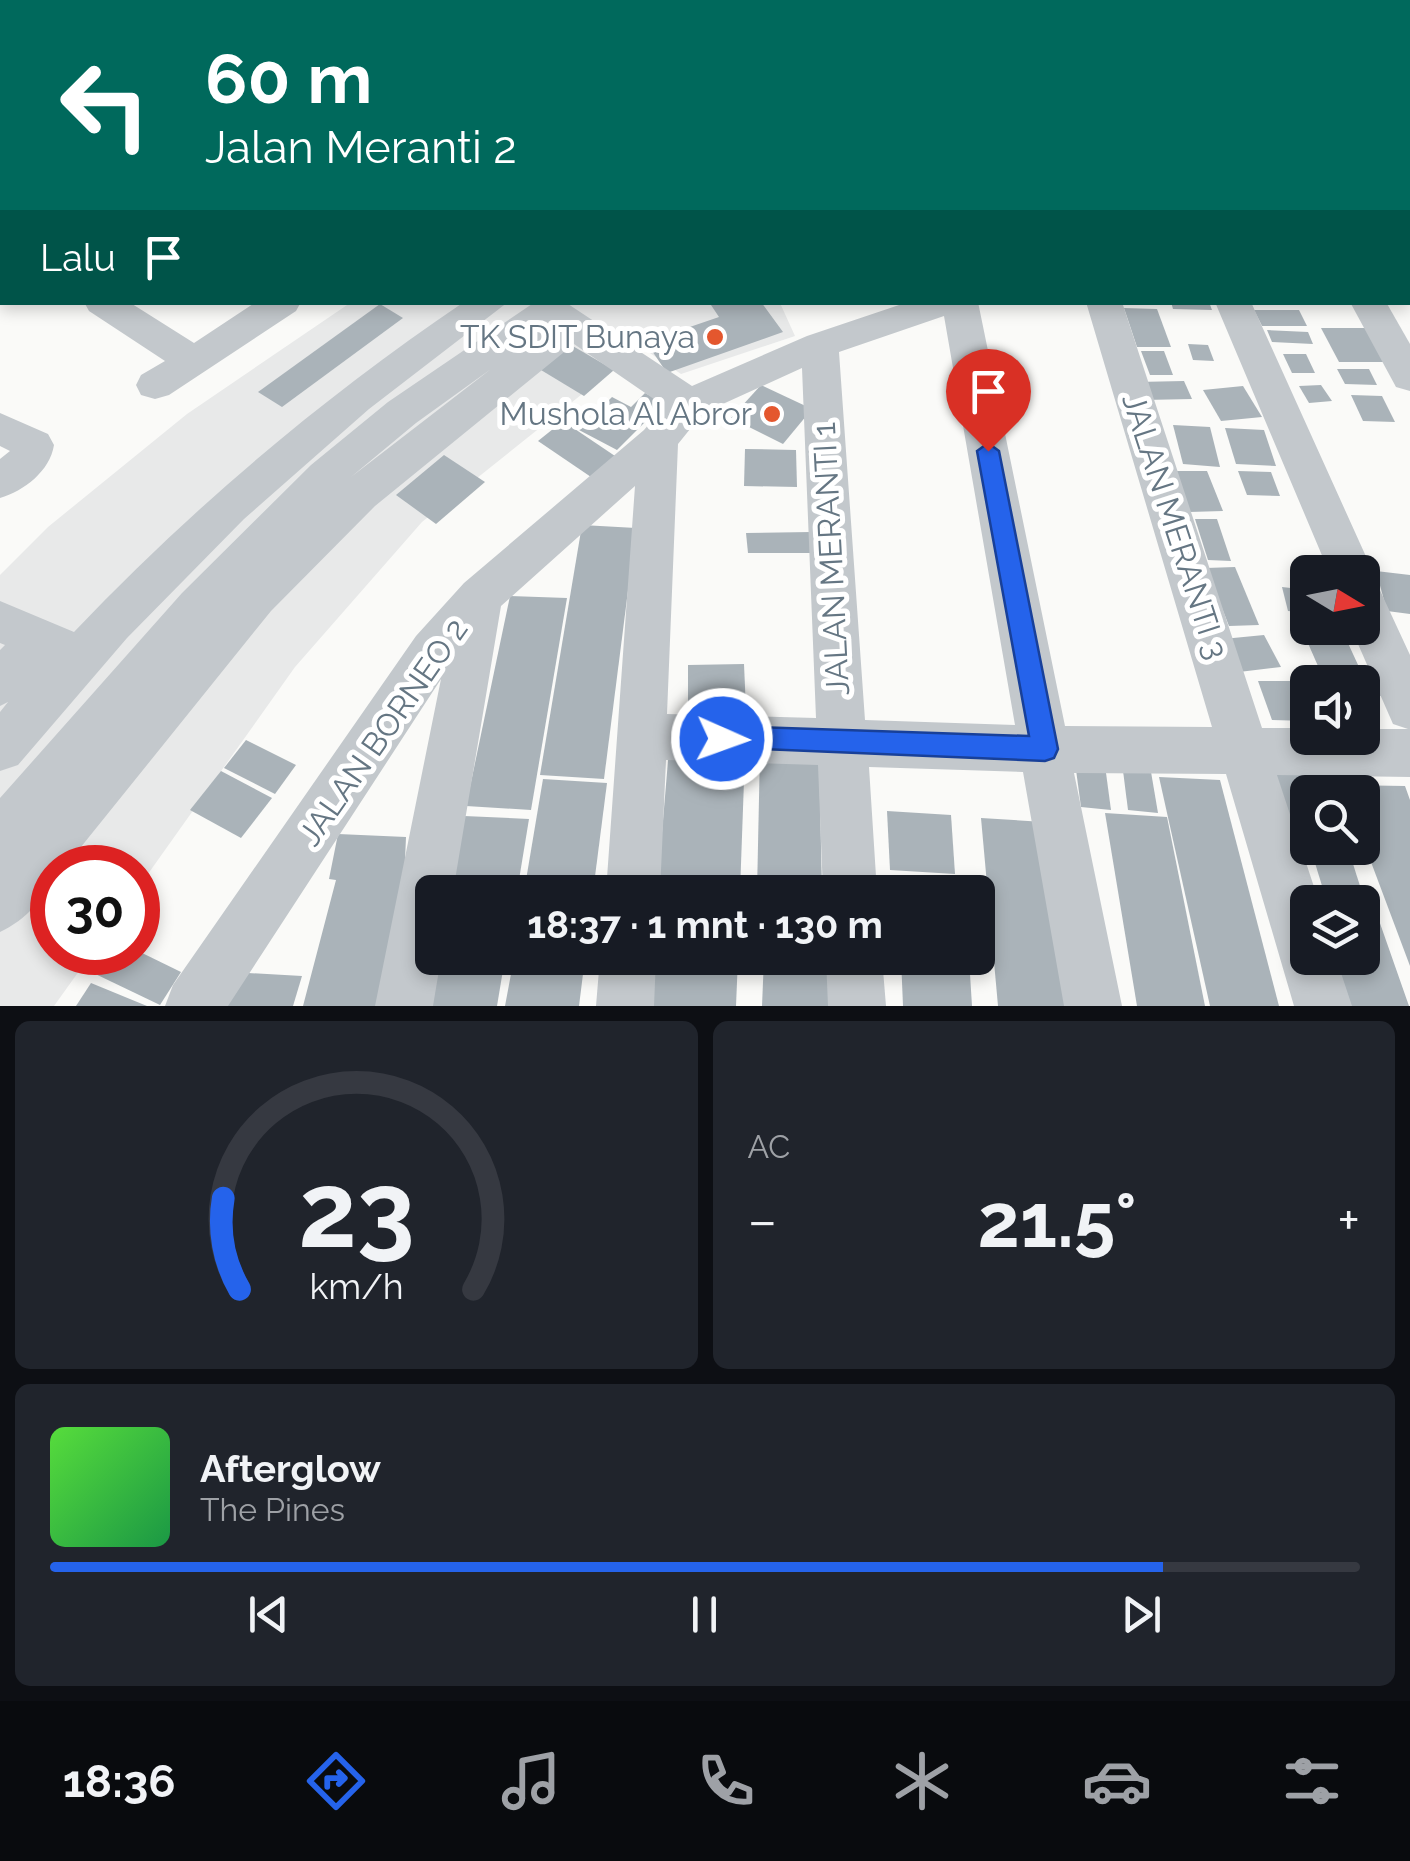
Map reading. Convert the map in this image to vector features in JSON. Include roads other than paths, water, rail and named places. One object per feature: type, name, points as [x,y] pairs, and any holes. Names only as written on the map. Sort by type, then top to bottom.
[{"type":"street","points":[[110,305],[194,361]]},
{"type":"street","points":[[156,385],[278,305]]},
{"type":"street","points":[[0,684],[39,638],[286,455],[414,353],[486,305]]},
{"type":"street","points":[[0,838],[124,686],[344,484],[556,309],[689,403],[820,345],[940,305]]},
{"type":"street","points":[[961,305],[1093,1006]]},
{"type":"street","name":"JALAN MERANTI 3","points":[[1105,305],[1290,898]]},
{"type":"street","points":[[1234,305],[1344,555]]},
{"type":"street","points":[[1370,305],[1410,377]]},
{"type":"street","name":"JALAN MERANTI 1","points":[[820,345],[849,875]]},
{"type":"street","name":"JALAN BORNEO 2","points":[[194,1006],[433,651],[480,597],[658,441],[689,403]]},
{"type":"street","points":[[0,428],[34,446],[32,456],[0,482]]},
{"type":"street","points":[[633,875],[658,441]]},
{"type":"street","points":[[0,904],[344,484]]},
{"type":"street","points":[[404,1006],[480,597]]},
{"type":"street","points":[[0,748],[39,638]]},
{"type":"street","points":[[1380,640],[1410,708]]},
{"type":"street","points":[[644,736],[1045,749],[1410,752]]},
{"type":"street","points":[[624,1006],[627,975]]},
{"type":"street","points":[[855,975],[858,1006]]},
{"type":"street","name":"JALAN MERANTI 3","points":[[1314,975],[1323,1006]]},
{"type":"place","name":"TK SDIT Bunaya","points":[[715,337]]},
{"type":"place","name":"Mushola Al Abror","points":[[772,414]]}]
